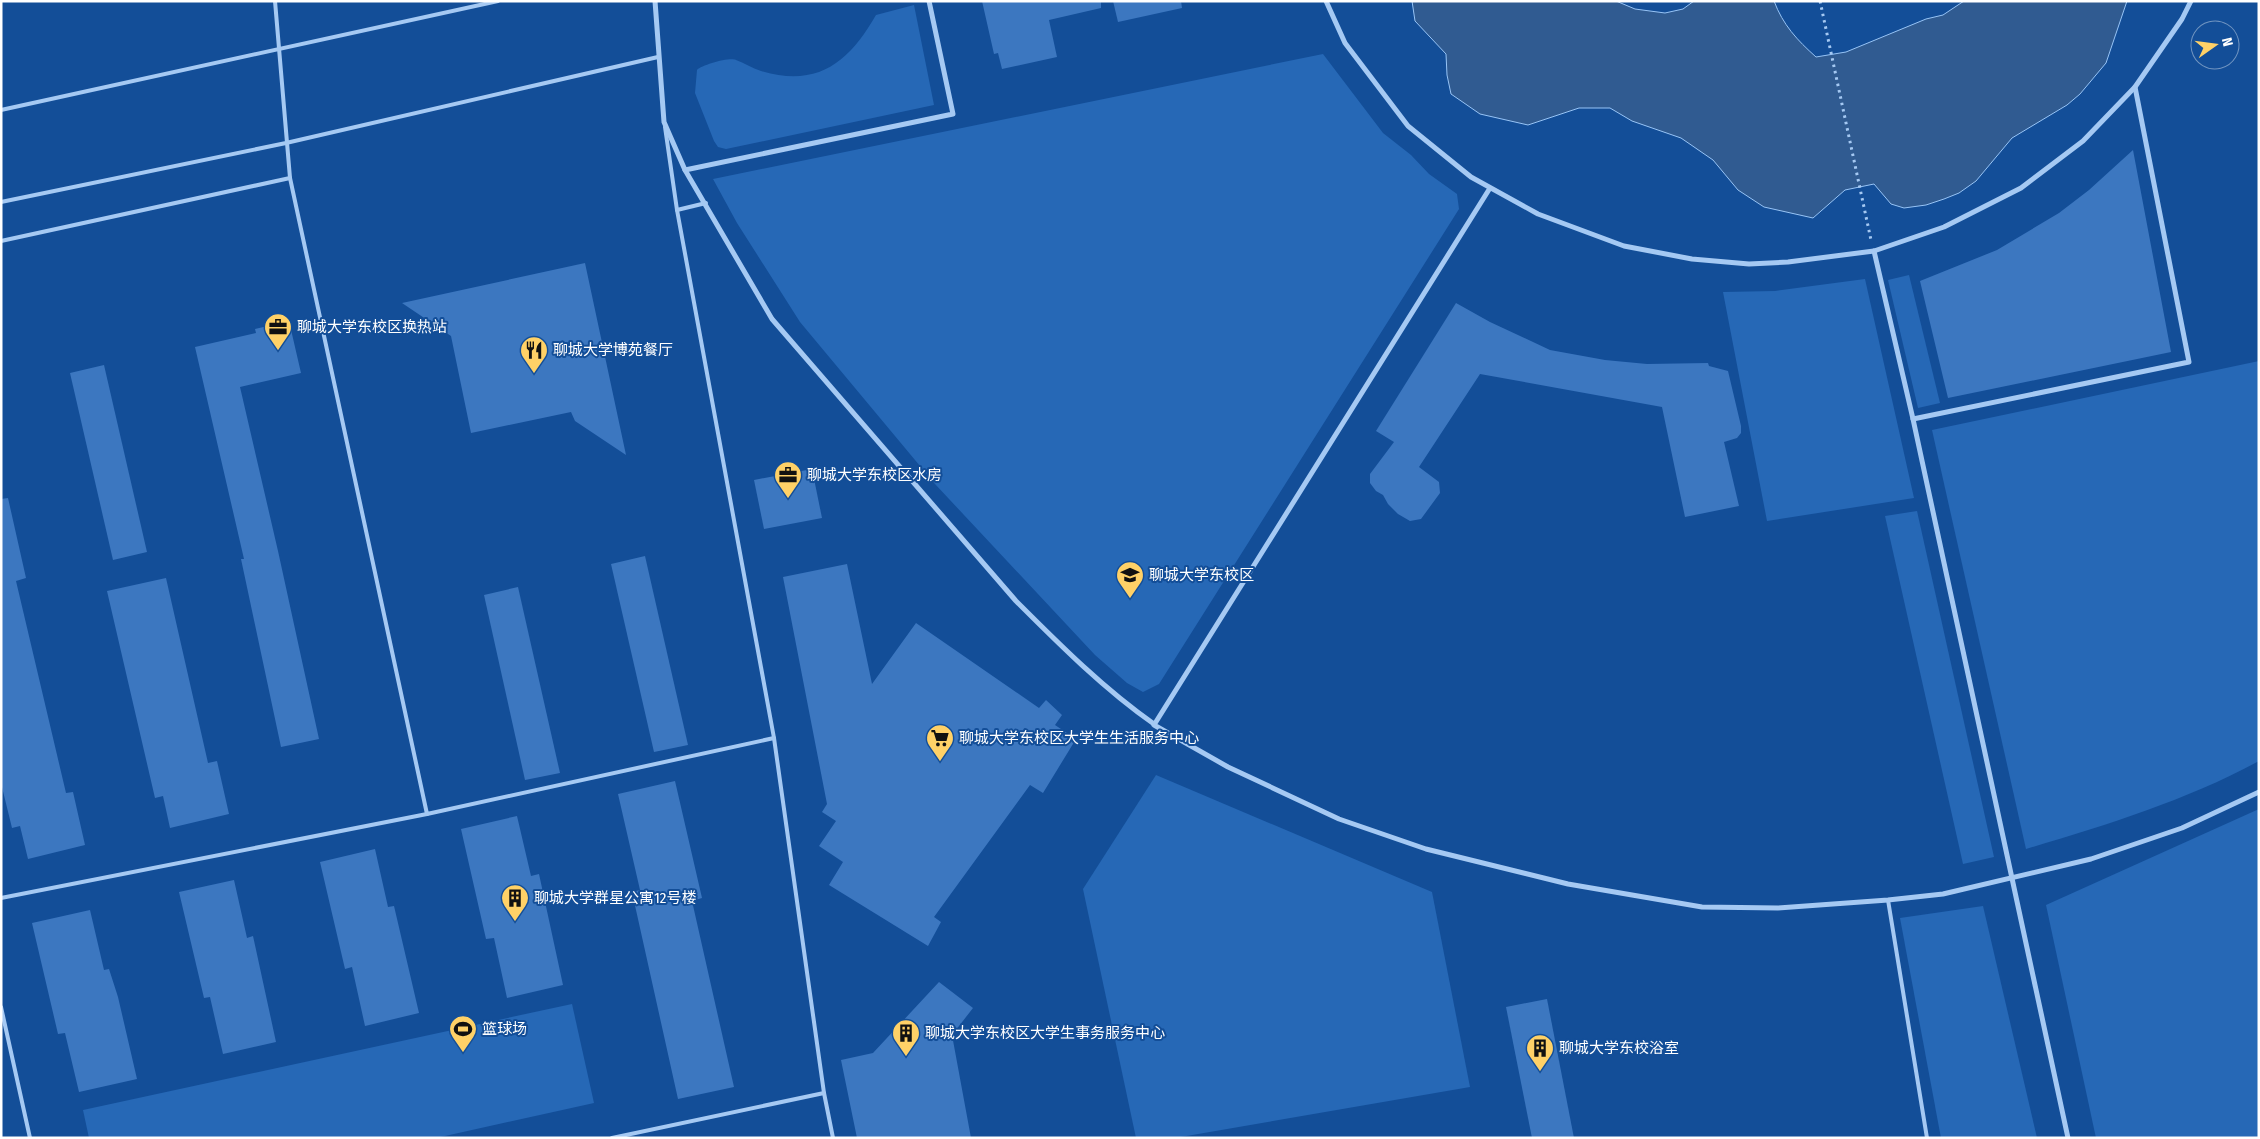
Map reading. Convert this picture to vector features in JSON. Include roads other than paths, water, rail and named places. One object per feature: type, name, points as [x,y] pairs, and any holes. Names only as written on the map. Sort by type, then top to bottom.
[{"type":"street","points":[[655,1],[664,122],[685,170],[772,319],[1022,607],[1052,637],[1119,698],[1154,724],[1228,767],[1339,819],[1426,849],[1568,884],[1702,907],[1778,908],[1943,894],[2091,859],[2182,828],[2259,792]]},
{"type":"street","points":[[685,170],[953,114],[929,1]]},
{"type":"street","points":[[1326,1],[1345,43],[1408,126],[1471,177],[1538,214],[1624,246],[1692,259],[1749,264],[1788,262],[1874,252],[1944,227],[2021,188],[2083,141],[2135,87],[2182,19],[2191,1]]},
{"type":"street","points":[[1913,419],[2189,362],[2135,87]]},
{"type":"street","points":[[1154,724],[1490,188]]},
{"type":"street","points":[[1874,252],[1913,419],[2068,1138]]},
{"type":"lane","points":[[275,1],[290,178],[427,814]]},
{"type":"lane","points":[[1,110],[498,1]]},
{"type":"lane","points":[[1,202],[286,143],[658,57]]},
{"type":"lane","points":[[664,122],[677,210],[774,738],[824,1092],[834,1138]]},
{"type":"lane","points":[[1,241],[290,178]]},
{"type":"lane","points":[[677,210],[706,203]]},
{"type":"lane","points":[[1,898],[427,814],[774,738]]},
{"type":"lane","points":[[1888,900],[1927,1138]]},
{"type":"lane","points":[[1,1007],[30,1138]]},
{"type":"lane","points":[[612,1138],[824,1092]]},
{"type":"place","name":"聊城大学东校区换热站","points":[[278,351]]},
{"type":"place","name":"聊城大学博苑餐厅","points":[[534,374]]},
{"type":"place","name":"聊城大学东校区水房","points":[[788,499]]},
{"type":"place","name":"聊城大学东校区","points":[[1130,599]]},
{"type":"place","name":"聊城大学东校区大学生生活服务中心","points":[[940,762]]},
{"type":"place","name":"聊城大学群星公寓12号楼","points":[[515,922]]},
{"type":"place","name":"篮球场","points":[[463,1053]]},
{"type":"place","name":"聊城大学东校区大学生事务服务中心","points":[[906,1057]]},
{"type":"place","name":"聊城大学东校浴室","points":[[1540,1072]]}]
